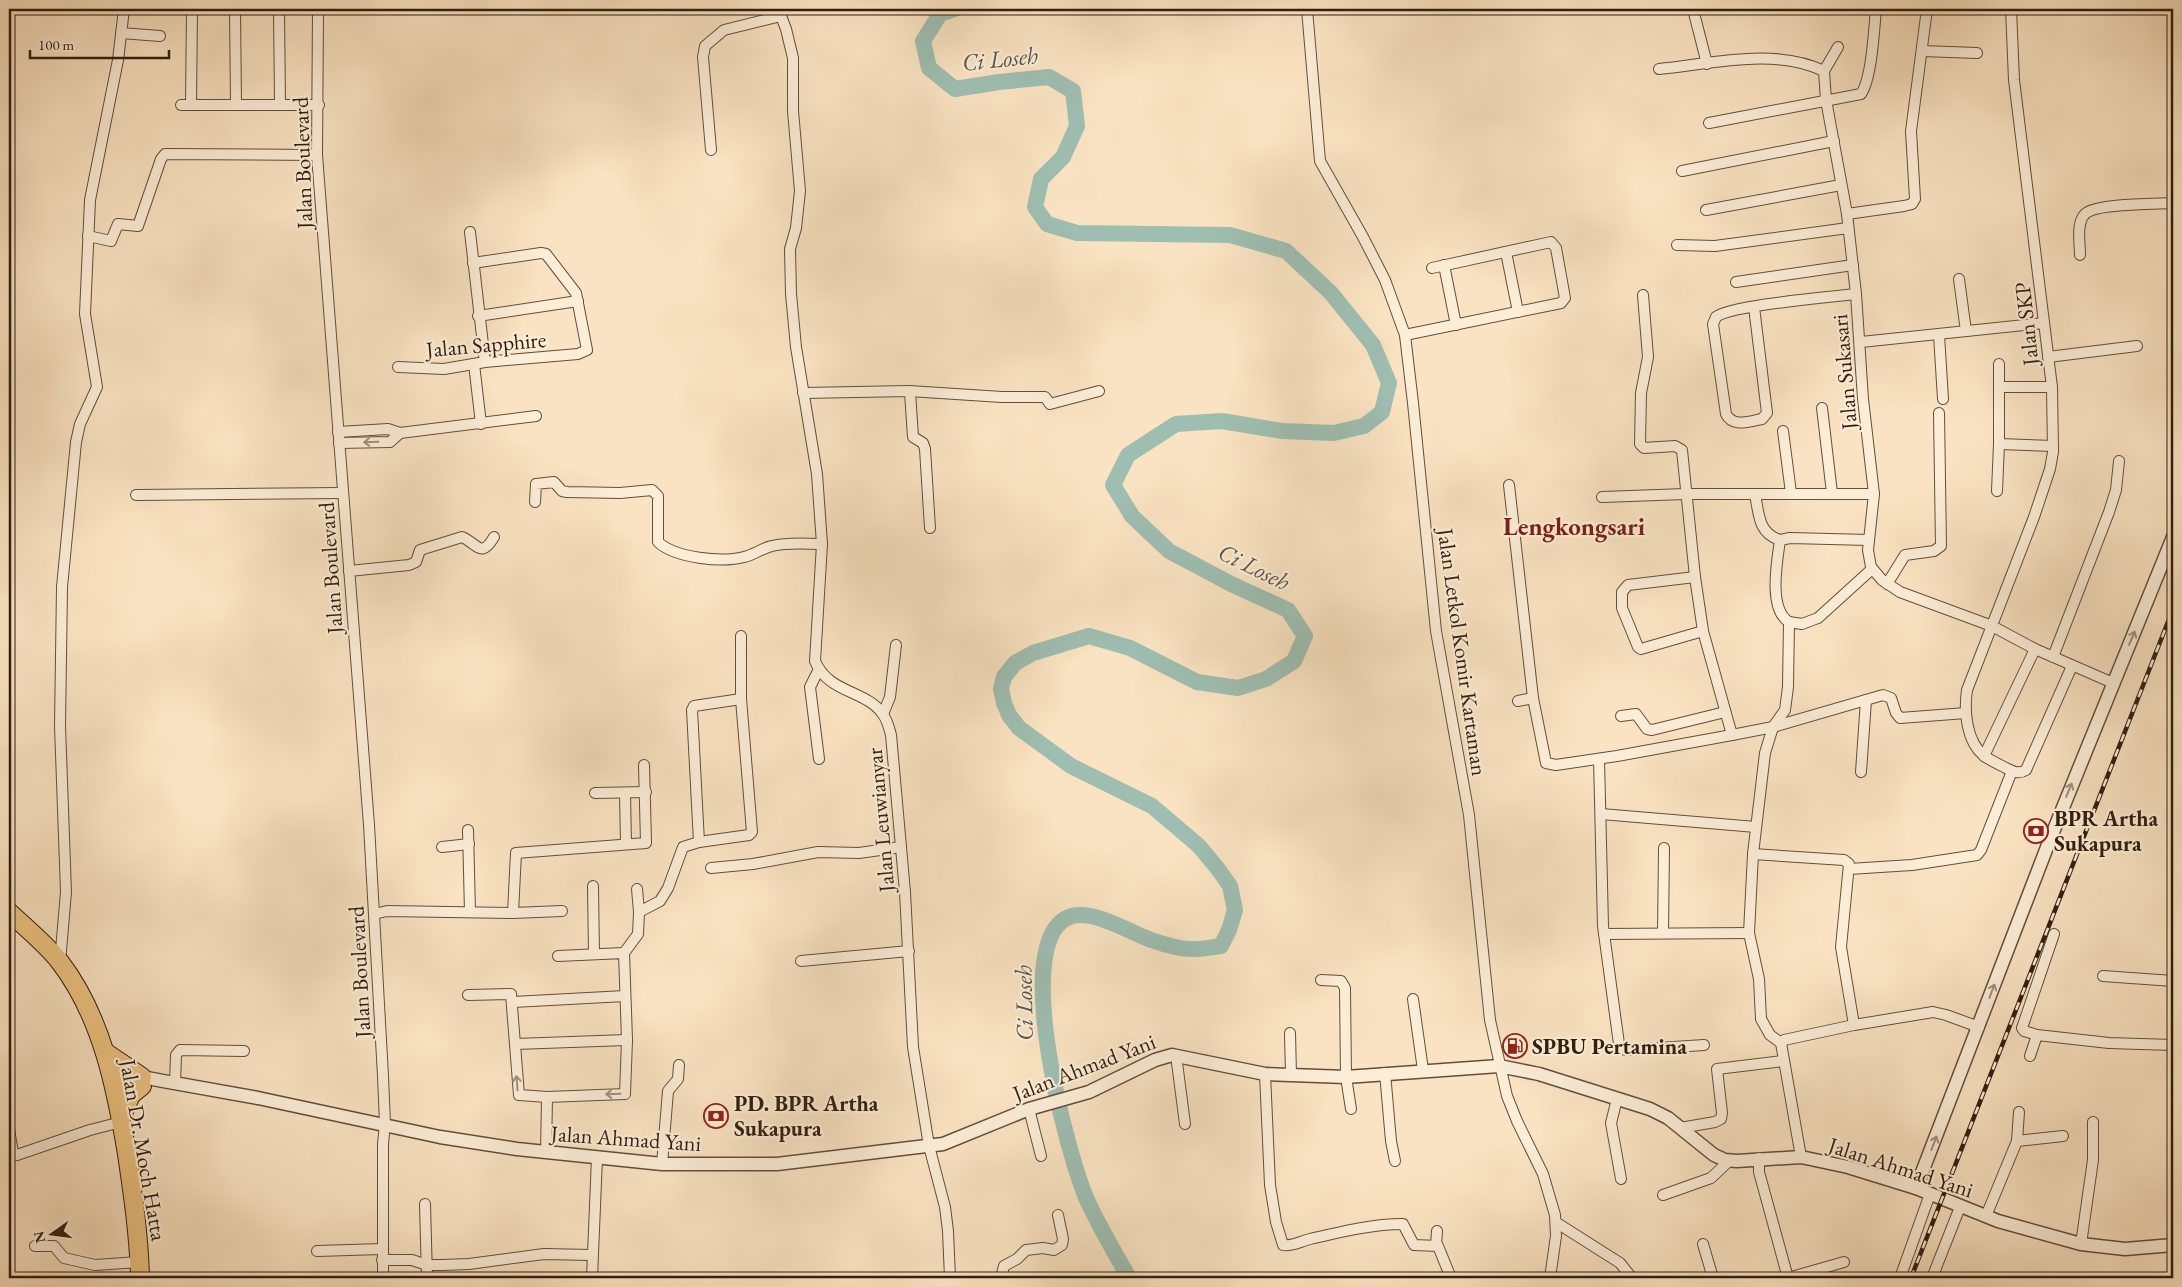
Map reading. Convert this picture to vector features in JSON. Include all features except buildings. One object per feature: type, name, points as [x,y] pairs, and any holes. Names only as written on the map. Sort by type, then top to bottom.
[{"type":"highway","name":"Jalan Dr. Moch Hatta","points":[[9,912],[60,962],[78,989],[105,1052],[121,1120],[137,1228],[139,1270]]},
{"type":"highway","points":[[105,1052],[142,1082],[131,1095],[121,1120]]},
{"type":"street","points":[[60,962],[66,892],[60,726],[62,587],[76,442],[80,424],[97,387],[85,314],[90,200],[118,60],[124,9]]},
{"type":"street","points":[[192,9],[186,105],[319,105]]},
{"type":"street","points":[[235,9],[236,105]]},
{"type":"street","points":[[279,9],[280,105]]},
{"type":"street","name":"Jalan Boulevard","points":[[318,9],[319,105],[317,155],[374,914],[385,1124],[383,1278]]},
{"type":"street","name":"Jalan Letkol Komir Kartaman","points":[[1307,9],[1320,161],[1385,280],[1405,335],[1414,403],[1436,631],[1469,815],[1484,946],[1487,1002],[1499,1066],[1507,1096],[1516,1121],[1543,1174],[1556,1222],[1548,1278]]},
{"type":"street","points":[[1693,9],[1707,64]]},
{"type":"street","points":[[1709,122],[1859,95],[1863,91],[1870,61],[1876,9]]},
{"type":"street","points":[[1847,214],[1901,207],[1910,205],[1914,201],[1911,131],[1927,9]]},
{"type":"street","name":"Jalan SKP","points":[[1984,756],[1972,738],[1966,713],[1967,690],[2034,518],[2052,463],[2053,446],[2052,387],[2014,80],[2011,9]]},
{"type":"street","points":[[711,150],[703,56],[705,46],[724,30],[778,12],[789,37],[793,58],[793,111],[800,191],[796,228],[790,249],[792,294],[802,393],[817,474],[822,544],[815,653],[819,669],[810,686],[819,759]]},
{"type":"street","points":[[121,33],[160,36]]},
{"type":"street","points":[[1659,69],[1741,60],[1776,60],[1807,64],[1824,71],[1838,47]]},
{"type":"street","points":[[1922,51],[1977,52]]},
{"type":"street","name":"Jalan Sukasari","points":[[1824,71],[1826,100],[1847,214],[1861,342],[1863,399],[1874,494],[1869,540],[1869,561],[1872,569]]},
{"type":"street","points":[[1682,171],[1834,141]]},
{"type":"street","points":[[88,236],[111,241],[118,224],[139,225],[164,154],[317,155]]},
{"type":"street","points":[[1706,210],[1841,185]]},
{"type":"street","points":[[2080,255],[2080,226],[2088,212],[2110,207],[2173,203]]},
{"type":"street","points":[[1677,245],[1715,246],[1848,228]]},
{"type":"street","points":[[470,232],[478,316],[485,362]]},
{"type":"street","points":[[1405,335],[1561,303],[1565,300],[1556,249],[1554,244],[1548,242],[1432,268]]},
{"type":"street","points":[[1506,252],[1518,312]]},
{"type":"street","points":[[472,263],[541,253],[546,254],[576,293],[578,301],[478,316]]},
{"type":"street","points":[[1444,265],[1456,325]]},
{"type":"street","points":[[1736,282],[1853,265]]},
{"type":"street","points":[[1959,279],[1966,331]]},
{"type":"street","points":[[1754,307],[1766,413],[1762,419],[1734,423],[1726,414],[1713,322],[1720,314],[1754,307],[1856,294]]},
{"type":"street","points":[[1643,295],[1648,357],[1641,393],[1640,444],[1644,448],[1675,446],[1682,449],[1685,494],[1703,631],[1732,734]]},
{"type":"street","name":"Jalan Sapphire","points":[[398,367],[444,369],[485,362],[584,352],[588,347],[578,301]]},
{"type":"street","points":[[1861,342],[2044,323]]},
{"type":"street","points":[[1939,335],[1943,399]]},
{"type":"street","points":[[2048,356],[2137,346]]},
{"type":"street","points":[[474,364],[481,424]]},
{"type":"street","points":[[1997,491],[1999,364]]},
{"type":"street","points":[[2000,387],[2052,387]]},
{"type":"street","points":[[802,393],[910,392],[1002,397],[1045,397],[1050,404],[1099,391]]},
{"type":"street","points":[[910,392],[912,437],[923,443],[925,449],[930,528]]},
{"type":"street","points":[[1822,408],[1832,493]]},
{"type":"street","points":[[1887,584],[1904,555],[1934,551],[1941,546],[1939,413]]},
{"type":"street","points":[[338,432],[388,429],[400,433],[536,416]]},
{"type":"street","points":[[1783,430],[1791,494]]},
{"type":"street","points":[[339,443],[390,442],[400,433]]},
{"type":"street","points":[[1999,444],[2053,446]]},
{"type":"street","points":[[2053,657],[2110,512],[2116,490],[2119,461]]},
{"type":"street","points":[[535,502],[536,484],[551,481],[562,491],[567,492],[620,494],[639,491],[655,492],[658,496],[658,542],[673,551],[691,557],[743,558],[773,546],[791,543],[822,544]]},
{"type":"street","points":[[1509,485],[1533,698],[1546,763],[1552,765],[1599,759],[1773,727],[1880,696],[1890,696],[1897,716],[1901,718],[1966,713]]},
{"type":"street","points":[[136,495],[343,493]]},
{"type":"street","points":[[1602,498],[1685,494],[1874,494]]},
{"type":"street","points":[[1755,494],[1765,531],[1770,537],[1780,540],[1784,538],[1869,540]]},
{"type":"street","points":[[349,571],[409,565],[416,562],[420,550],[458,538],[464,538],[480,549],[485,548],[489,546],[494,537]]},
{"type":"street","points":[[1916,1188],[2048,842],[2173,537]]},
{"type":"street","points":[[1780,540],[1777,600],[1780,613],[1789,622],[1806,623],[1818,618],[1872,569],[1887,584],[1900,592],[1992,626],[2035,649],[2113,683]]},
{"type":"street","points":[[1695,577],[1628,586],[1622,592],[1622,605],[1638,647],[1641,649],[1703,631]]},
{"type":"street","points":[[1781,1043],[1770,1036],[1761,1019],[1759,979],[1749,933],[1752,854],[1765,753],[1773,727],[1783,715],[1786,704],[1789,622]]},
{"type":"street","points":[[639,912],[660,901],[668,888],[682,848],[699,842],[750,835],[752,832],[741,699],[741,636]]},
{"type":"street","points":[[883,714],[890,697],[896,645]]},
{"type":"street","points":[[2035,649],[1984,756],[2012,771],[2021,772],[2027,769],[2072,666]]},
{"type":"street","name":"Jalan Leuwianyar","points":[[819,669],[838,686],[877,707],[883,714],[891,735],[909,951],[913,1047],[929,1146],[945,1207],[950,1278]]},
{"type":"street","points":[[1518,701],[1533,698]]},
{"type":"street","points":[[699,842],[692,710],[694,706],[741,699]]},
{"type":"street","points":[[1862,772],[1866,700]]},
{"type":"street","points":[[1621,716],[1636,714],[1647,728],[1652,730],[1725,712]]},
{"type":"street","points":[[1599,759],[1604,934],[1618,1042],[1621,1048],[1629,1050],[1704,1046]]},
{"type":"street","points":[[513,913],[516,853],[644,844],[647,841],[644,765]]},
{"type":"street","points":[[1849,869],[1919,864],[1977,855],[1981,850],[2012,771]]},
{"type":"street","points":[[595,793],[646,792]]},
{"type":"street","points":[[625,793],[626,844]]},
{"type":"street","points":[[1601,814],[1756,828]]},
{"type":"street","points":[[468,830],[470,912]]},
{"type":"street","points":[[442,846],[469,844]]},
{"type":"street","points":[[710,868],[776,861],[794,855],[818,852],[860,853],[901,847]]},
{"type":"street","points":[[1663,933],[1664,848]]},
{"type":"street","points":[[1752,854],[1844,860],[1849,864],[1841,948],[1854,1024]]},
{"type":"street","points":[[593,886],[594,954]]},
{"type":"street","points":[[468,995],[510,993],[513,1002],[518,1094],[547,1097],[625,1094],[627,1040],[624,953],[638,934],[637,889]]},
{"type":"street","points":[[374,914],[387,911],[513,913],[562,911]]},
{"type":"street","points":[[1604,934],[1749,933]]},
{"type":"street","points":[[2054,934],[2022,1026],[2024,1031],[2037,1035],[2109,1043],[2173,1045]]},
{"type":"street","points":[[801,961],[909,951]]},
{"type":"street","points":[[558,956],[624,953]]},
{"type":"street","points":[[2103,976],[2173,981]]},
{"type":"street","points":[[1321,980],[1341,981],[1345,988],[1346,1077],[1351,1109]]},
{"type":"street","points":[[513,1002],[625,996]]},
{"type":"street","points":[[1413,999],[1423,1070]]},
{"type":"street","points":[[1781,1043],[1784,1040],[1854,1024],[1933,1012],[1946,1014],[1979,1027]]},
{"type":"street","points":[[1290,1033],[1291,1075]]},
{"type":"street","points":[[2030,1056],[2037,1035]]},
{"type":"street","points":[[515,1044],[627,1040]]},
{"type":"street","points":[[1781,1043],[1801,1157]]},
{"type":"street","points":[[169,1082],[176,1055],[180,1050],[244,1051]]},
{"type":"street","points":[[1176,1055],[1185,1124]]},
{"type":"street","name":"Jalan Ahmad Yani","points":[[113,1083],[169,1082],[385,1124],[440,1137],[546,1152],[662,1164],[777,1164],[949,1142],[1029,1109],[1068,1099],[1104,1086],[1155,1060],[1176,1055],[1265,1074],[1346,1077],[1499,1066],[1532,1072],[1650,1109],[1668,1118],[1714,1154],[1729,1161],[1801,1157],[1848,1167],[1916,1188],[1986,1216],[2081,1244],[2125,1249],[2173,1245]]},
{"type":"street","points":[[1680,1128],[1715,1122],[1721,1119],[1717,1069],[1783,1061]]},
{"type":"street","points":[[662,1164],[668,1091],[678,1079],[679,1064]]},
{"type":"street","points":[[1385,1073],[1391,1141],[1395,1161]]},
{"type":"street","points":[[1265,1074],[1270,1185],[1276,1222],[1283,1245],[1288,1246],[1308,1239],[1359,1229],[1401,1224],[1405,1226],[1414,1245],[1436,1244]]},
{"type":"street","points":[[546,1152],[547,1097]]},
{"type":"street","points":[[1617,1099],[1611,1123],[1621,1178]]},
{"type":"street","points":[[1029,1109],[1041,1156]]},
{"type":"street","points":[[1986,1216],[2017,1141],[2018,1112]]},
{"type":"street","points":[[9,1129],[16,1155],[121,1120]]},
{"type":"street","points":[[2081,1244],[2093,1160],[2093,1122]]},
{"type":"street","points":[[2017,1141],[2063,1136]]},
{"type":"street","points":[[592,1278],[597,1158]]},
{"type":"street","points":[[1759,1158],[1759,1172],[1787,1278],[1844,1262]]},
{"type":"street","points":[[1663,1194],[1711,1178],[1729,1161]]},
{"type":"street","points":[[1900,1278],[1930,1194]]},
{"type":"street","points":[[425,1204],[427,1278]]},
{"type":"street","points":[[1932,1278],[1956,1205]]},
{"type":"street","points":[[1001,1278],[1004,1266],[1017,1259],[1026,1250],[1044,1248],[1054,1250],[1062,1245],[1063,1239],[1058,1215]]},
{"type":"street","points":[[1556,1222],[1620,1263],[1632,1278]]},
{"type":"street","points":[[1437,1231],[1436,1244],[1440,1249],[1451,1278]]},
{"type":"street","points":[[1703,1244],[1712,1278]]},
{"type":"street","points":[[34,1246],[54,1246],[66,1259],[95,1266],[139,1270]]},
{"type":"street","points":[[317,1252],[382,1249]]},
{"type":"street","points":[[382,1260],[412,1260],[427,1264],[470,1264],[544,1254],[592,1255]]},
{"type":"waterway","name":"Ci Loseh","points":[[955,9],[940,14],[923,41],[929,68],[955,89],[1049,77],[1073,91],[1077,126],[1063,157],[1041,179],[1035,207],[1047,224],[1077,233],[1230,235],[1286,251],[1331,293],[1373,345],[1389,383],[1382,412],[1364,426],[1334,433],[1282,431],[1222,421],[1176,424],[1128,455],[1113,485],[1132,516],[1169,551],[1231,584],[1288,610],[1305,636],[1294,661],[1266,679],[1238,688],[1197,682],[1130,648],[1089,636],[1033,653],[1015,663],[1004,677],[1001,689],[1004,703],[1009,715],[1019,728],[1071,766],[1152,806],[1199,846],[1218,869],[1230,886],[1235,910],[1229,930],[1221,946],[1198,949],[1184,949],[1151,940],[1091,916],[1072,916],[1053,932],[1044,962],[1043,1003],[1048,1049],[1068,1141],[1088,1202],[1129,1278]]},
{"type":"railway","points":[[1911,1278],[2173,609]]},
{"type":"place","name":"BPR Artha Sukapura","points":[[2036,831]]},
{"type":"place","name":"SPBU Pertamina","points":[[1515,1046]]},
{"type":"place","name":"PD. BPR Artha Sukapura","points":[[716,1116]]},
{"type":"district","name":"Lengkongsari","points":[[1574,526]]}]
